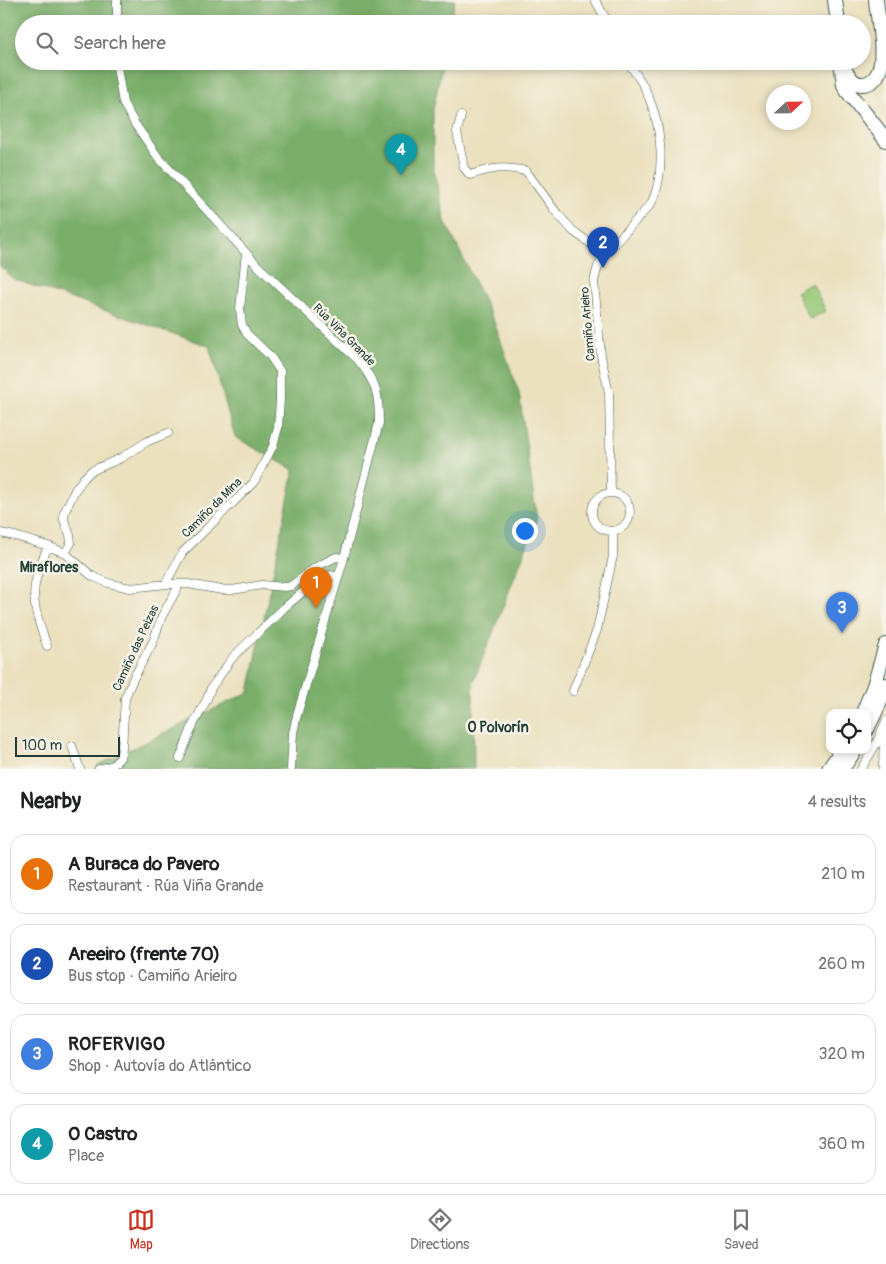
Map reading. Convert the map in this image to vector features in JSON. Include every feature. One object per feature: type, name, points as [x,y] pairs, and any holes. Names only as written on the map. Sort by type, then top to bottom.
[{"type":"highway","points":[[835,0],[837,15]]},
{"type":"highway","points":[[845,70],[856,83],[862,84],[869,83],[880,71],[883,58],[876,0]]},
{"type":"highway","points":[[842,70],[844,85],[848,92],[886,140]]},
{"type":"highway","points":[[865,709],[874,686],[886,645]]},
{"type":"highway","points":[[871,721],[886,685]]},
{"type":"highway","points":[[829,769],[839,754]]},
{"type":"highway","points":[[842,769],[851,754]]},
{"type":"street","points":[[117,0],[117,15]]},
{"type":"street","points":[[596,0],[604,15]]},
{"type":"street","name":"Rúa Viña Grande","points":[[118,70],[123,103],[158,157],[259,267],[358,360],[371,379],[379,400],[379,423],[344,558],[297,714],[293,733],[291,769]]},
{"type":"street","name":"Camiño Arieiro","points":[[611,493],[609,393],[601,356],[594,281],[598,266],[605,254],[651,204],[656,195],[660,166],[659,137],[654,112],[649,96],[634,70]]},
{"type":"street","points":[[461,116],[457,132],[464,168],[470,175],[494,168],[512,168],[526,171],[556,212],[573,231],[605,254]]},
{"type":"street","name":"Camiño da Mina","points":[[167,584],[182,553],[254,482],[273,446],[278,428],[280,371],[270,356],[247,334],[242,325],[240,308],[246,253]]},
{"type":"street","points":[[65,553],[70,543],[70,535],[64,520],[64,513],[74,490],[84,478],[91,471],[121,458],[148,441],[168,433]]},
{"type":"street","points":[[611,493],[618,494],[627,502],[630,508],[628,521],[619,530],[613,531],[601,528],[596,524],[592,513],[596,501],[605,494],[611,493]]},
{"type":"street","points":[[573,691],[597,630],[613,556],[613,531]]},
{"type":"street","points":[[0,533],[48,546],[65,553],[92,576],[108,583],[130,588],[167,584],[222,590],[262,585],[285,587],[291,586],[316,567],[336,557],[344,558]]},
{"type":"street","points":[[47,646],[34,605],[34,590],[48,546]]},
{"type":"street","points":[[180,758],[211,688],[233,657],[305,590],[324,577],[331,575],[338,577]]},
{"type":"street","name":"Camiño das Peizas","points":[[100,769],[113,765],[120,758],[125,698],[153,642],[162,616],[178,585]]},
{"type":"street","points":[[860,769],[875,746],[885,724]]},
{"type":"street","points":[[883,769],[885,724]]},
{"type":"street","points":[[72,746],[80,769]]},
{"type":"green space","points":[[0,0],[455,0],[452,15],[15,15],[15,70],[441,70],[433,110],[433,166],[445,221],[494,322],[519,393],[537,520],[473,683],[474,769],[96,769],[98,765],[249,692],[294,470],[235,437],[209,346],[13,279],[0,266]]},
{"type":"green space","points":[[812,283],[826,311],[810,319],[796,292]]},
{"type":"place","name":"O Castro","points":[[401,175]]},
{"type":"place","name":"Areeiro (frente 70)","points":[[603,268]]},
{"type":"place","name":"A Buraca do Pavero","points":[[316,608]]},
{"type":"place","name":"ROFERVIGO","points":[[842,633]]},
{"type":"district","name":"Miraflores","points":[[49,567]]},
{"type":"district","name":"O Polvorín","points":[[498,727]]}]
